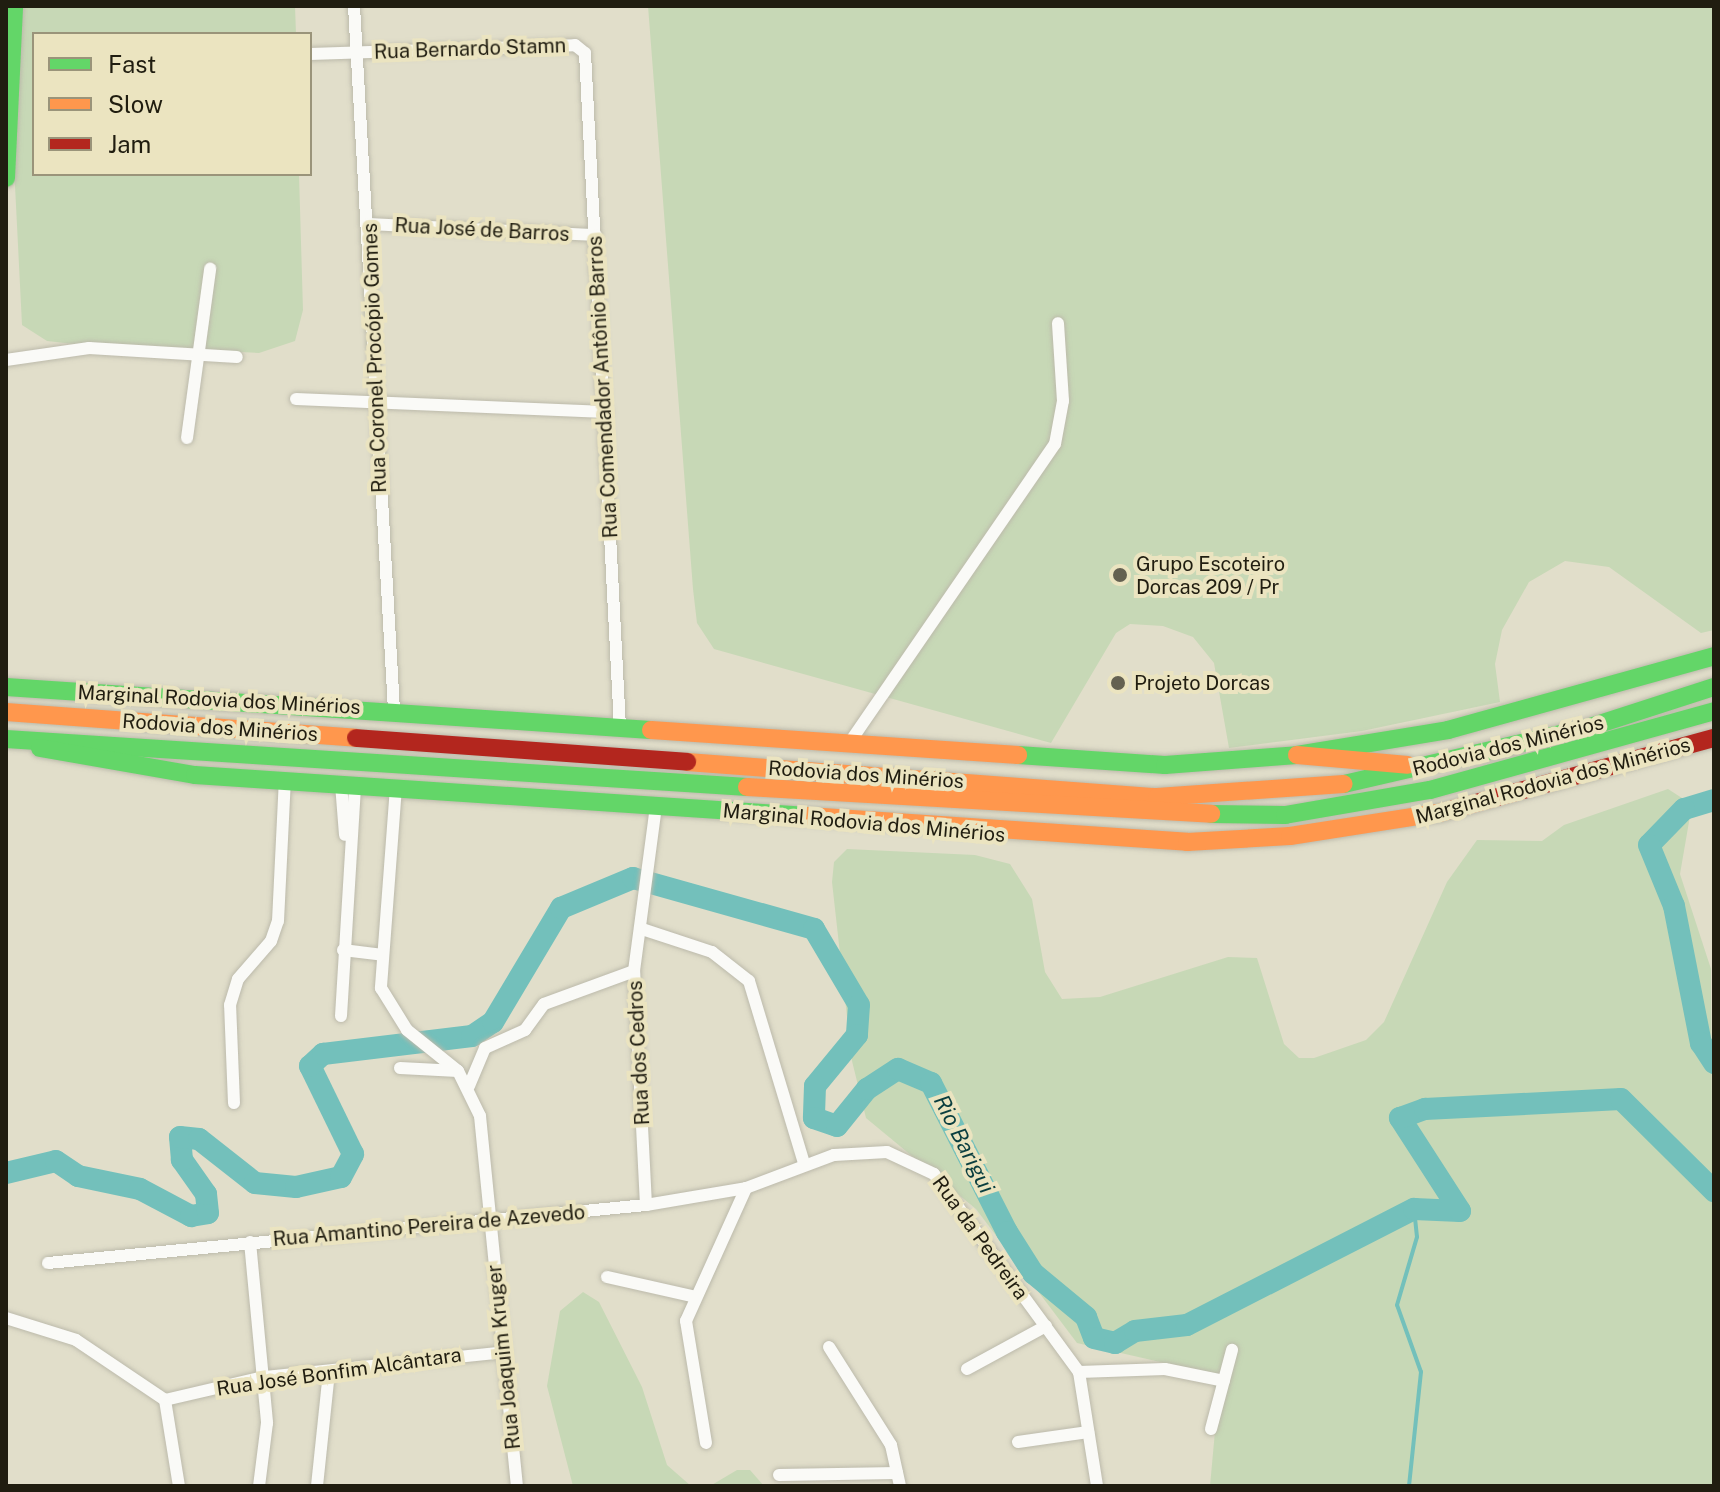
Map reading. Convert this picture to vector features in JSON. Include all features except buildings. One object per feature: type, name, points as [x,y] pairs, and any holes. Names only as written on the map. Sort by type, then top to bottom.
[{"type":"main road","points":[[6,178],[14,6]]},
{"type":"main road","name":"Marginal Rodovia dos Minérios","points":[[6,687],[394,710],[848,745],[1165,765],[1297,755],[1510,717],[1714,656]]},
{"type":"main road","name":"Rodovia dos Minérios","points":[[6,712],[1157,797],[1277,793],[1428,767],[1714,687]]},
{"type":"main road","name":"Rodovia dos Minérios","points":[[6,740],[1153,814],[1285,815],[1430,790],[1714,711]]},
{"type":"main road","name":"Marginal Rodovia dos Minérios","points":[[6,740],[195,775],[396,787],[1085,840],[1239,840],[1452,811],[1714,738]]},
{"type":"main road","points":[[1297,755],[1428,767]]},
{"type":"street","name":"Rua Coronel Procópio Gomes","points":[[354,6],[369,224],[374,399],[394,710]]},
{"type":"street","name":"Rua Bernardo Stamn","points":[[312,54],[582,46]]},
{"type":"street","name":"Rua Comendador Antônio Barros","points":[[582,46],[606,412],[620,727]]},
{"type":"street","name":"Rua José de Barros","points":[[369,224],[596,235]]},
{"type":"street","points":[[187,438],[202,353],[210,269]]},
{"type":"street","points":[[848,745],[1055,444],[1063,401],[1058,323]]},
{"type":"street","points":[[6,360],[89,348],[237,357]]},
{"type":"street","points":[[296,399],[374,399],[606,412]]},
{"type":"street","points":[[234,1103],[230,1005],[238,979],[271,941],[278,921],[285,780]]},
{"type":"street","points":[[341,1016],[348,785]]},
{"type":"street","name":"Rua Joaquim Kruger","points":[[396,787],[381,955],[381,988],[407,1030],[458,1071],[469,1086],[480,1116],[517,1486]]},
{"type":"street","name":"Rua dos Cedros","points":[[646,1205],[634,971],[652,866],[656,806]]},
{"type":"street","points":[[642,929],[712,952],[749,981],[804,1163]]},
{"type":"street","points":[[343,950],[381,955]]},
{"type":"street","points":[[469,1086],[485,1048],[525,1030],[544,1004],[634,971]]},
{"type":"street","points":[[400,1068],[458,1071]]},
{"type":"street","name":"Rua da Pedreira","points":[[804,1163],[887,1152],[934,1174],[1079,1372]]},
{"type":"street","name":"Rua Amantino Pereira de Azevedo","points":[[48,1263],[646,1205],[746,1188],[804,1163]]},
{"type":"street","points":[[706,1443],[686,1321],[692,1296],[746,1188]]},
{"type":"street","points":[[250,1242],[264,1377],[259,1486]]},
{"type":"street","points":[[607,1277],[692,1296]]},
{"type":"street","points":[[6,1318],[76,1340],[165,1400],[179,1486]]},
{"type":"street","points":[[967,1369],[1046,1326]]},
{"type":"street","points":[[779,1475],[898,1479],[891,1445],[829,1347]]},
{"type":"street","points":[[1211,1429],[1232,1350]]},
{"type":"street","name":"Rua José Bonfim Alcântara","points":[[165,1400],[264,1377],[504,1352]]},
{"type":"street","points":[[1097,1486],[1079,1372],[1165,1369],[1224,1381]]},
{"type":"street","points":[[317,1486],[329,1372]]},
{"type":"street","points":[[1018,1442],[1088,1432]]},
{"type":"green space","points":[[6,6],[295,6],[296,32],[32,32],[32,176],[299,176],[303,310],[295,341],[259,353],[74,344],[47,341],[22,325]]},
{"type":"green space","points":[[648,6],[1714,6],[1714,630],[1701,633],[1609,567],[1565,561],[1529,582],[1502,630],[1495,664],[1500,702],[1362,731],[1229,748],[1214,663],[1193,637],[1163,626],[1130,624],[1116,633],[1051,743],[714,649],[697,623],[693,589]]},
{"type":"green space","points":[[1668,789],[1685,800],[1690,816],[1680,874],[1711,969],[1714,1486],[1210,1486],[1218,1398],[1213,1382],[1191,1369],[1077,1343],[976,1209],[866,1118],[852,1061],[832,882],[834,862],[847,849],[975,855],[1010,864],[1032,899],[1045,972],[1062,999],[1100,997],[1228,957],[1257,958],[1284,1044],[1299,1058],[1314,1058],[1366,1040],[1384,1022],[1447,882],[1477,840],[1542,841],[1564,825]]},
{"type":"green space","points":[[583,1292],[599,1302],[642,1387],[667,1465],[691,1486],[573,1486],[547,1386],[560,1311]]},
{"type":"green space","points":[[737,1470],[750,1470],[764,1486],[710,1486]]},
{"type":"waterway","name":"Rio Barigui","points":[[1714,800],[1684,809],[1649,845],[1674,906],[1701,1043],[1714,1063]]},
{"type":"waterway","name":"Rio Barigui","points":[[6,1173],[56,1161],[78,1176],[140,1189],[191,1216],[208,1213],[206,1194],[182,1160],[180,1137],[199,1139],[255,1183],[296,1187],[341,1177],[353,1154],[310,1066],[323,1054],[472,1036],[493,1022],[561,908],[633,878],[814,929],[859,1005],[857,1035],[815,1086],[814,1118],[837,1126],[867,1089],[898,1069],[931,1083],[1007,1232],[1033,1273],[1086,1317],[1094,1338],[1115,1343],[1135,1331],[1187,1325],[1414,1209],[1460,1211],[1400,1118],[1425,1109],[1621,1099],[1714,1191]]},
{"type":"waterway","points":[[1409,1486],[1421,1372],[1397,1305],[1417,1237],[1414,1209]]},
{"type":"traffic: fast","points":[[6,178],[14,6]]},
{"type":"traffic: fast","points":[[1018,755],[1165,765],[1297,755],[1448,730],[1714,656]]},
{"type":"traffic: fast","points":[[6,687],[651,730]]},
{"type":"traffic: fast","points":[[1344,784],[1590,727],[1714,687]]},
{"type":"traffic: fast","points":[[1211,814],[1285,815],[1430,790],[1714,711]]},
{"type":"traffic: fast","points":[[6,739],[747,787]]},
{"type":"traffic: fast","points":[[40,748],[195,775],[808,816]]},
{"type":"traffic: slow","points":[[6,712],[356,738]]},
{"type":"traffic: slow","points":[[651,730],[1018,755]]},
{"type":"traffic: slow","points":[[1297,755],[1408,765]]},
{"type":"traffic: slow","points":[[687,762],[1157,797],[1344,784]]},
{"type":"traffic: slow","points":[[747,787],[1211,814]]},
{"type":"traffic: slow","points":[[808,816],[1187,842],[1290,836],[1443,812]]},
{"type":"traffic: jam","points":[[356,738],[687,762]]},
{"type":"traffic: jam","points":[[1443,812],[1714,738]]},
{"type":"place","name":"Grupo Escoteiro Dorcas 209 / Pr","points":[[1120,575]]},
{"type":"place","name":"Projeto Dorcas","points":[[1118,683]]}]
